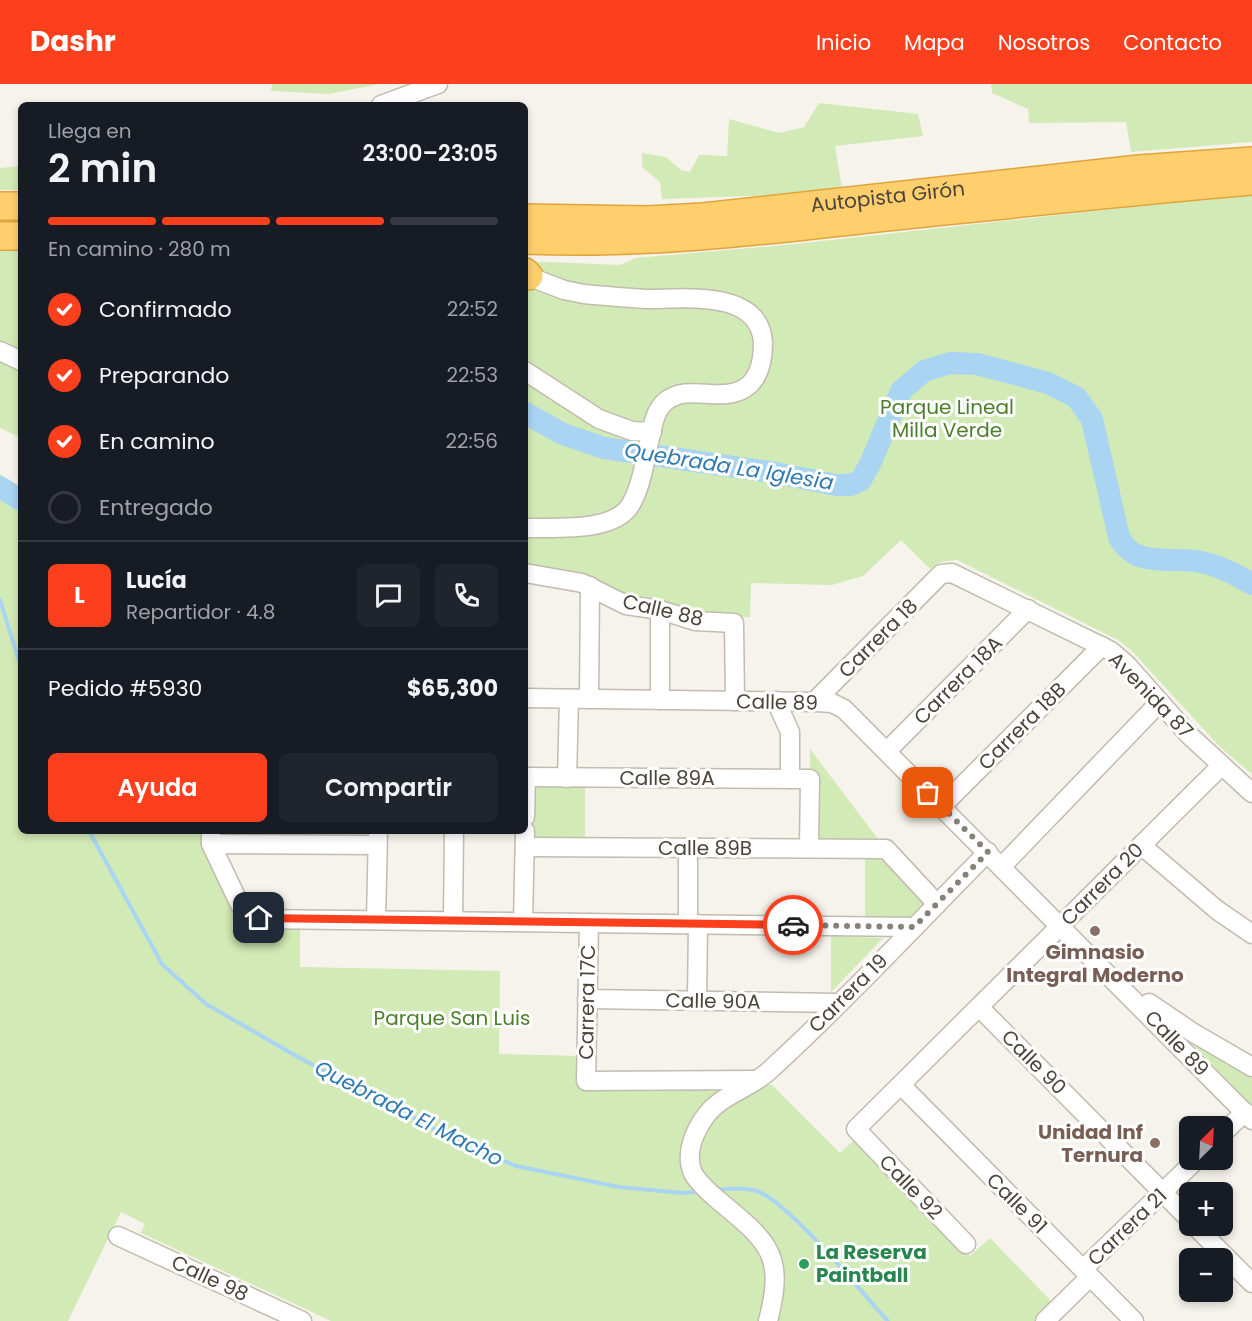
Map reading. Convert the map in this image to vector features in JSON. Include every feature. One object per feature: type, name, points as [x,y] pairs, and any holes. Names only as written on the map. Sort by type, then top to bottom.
[{"type":"highway","name":"Autopista Girón","points":[[528,237],[647,220],[703,217],[1139,169],[1252,161]]},
{"type":"highway","name":"Autopista Girón","points":[[528,237],[604,242],[691,238],[1099,194],[1252,181]]},
{"type":"highway","points":[[0,206],[18,206]]},
{"type":"highway","points":[[0,236],[18,236]]},
{"type":"street","points":[[389,102],[438,84]]},
{"type":"street","points":[[528,275],[564,290],[584,294],[727,302],[749,314],[762,338],[763,352],[756,377],[748,385],[733,393],[684,394],[667,400],[657,412],[644,466],[631,504],[616,519],[592,525],[528,528]]},
{"type":"street","points":[[0,351],[18,360]]},
{"type":"street","points":[[528,373],[599,419],[650,438]]},
{"type":"street","name":"Calle 88","points":[[528,574],[590,586],[626,604],[660,609],[695,621],[734,623],[735,701]]},
{"type":"street","name":"Avenida 87","points":[[941,574],[959,575],[1102,646],[1127,665],[1159,703],[1221,766],[1252,793]]},
{"type":"street","name":"Carrera 18","points":[[814,702],[941,574]]},
{"type":"street","points":[[589,699],[590,586]]},
{"type":"street","points":[[660,609],[660,700]]},
{"type":"street","name":"Carrera 18A","points":[[887,751],[1028,609]]},
{"type":"street","name":"Carrera 18B","points":[[942,806],[1102,646]]},
{"type":"street","name":"Calle 89","points":[[528,698],[814,702],[832,703],[844,708],[1248,1116]]},
{"type":"street","points":[[567,778],[568,699]]},
{"type":"street","points":[[776,701],[790,732],[790,779]]},
{"type":"street","points":[[1002,866],[1159,703]]},
{"type":"street","name":"Carrera 20","points":[[856,1130],[1221,766]]},
{"type":"street","name":"Calle 89A","points":[[528,777],[810,779],[809,848]]},
{"type":"street","points":[[453,921],[454,834]]},
{"type":"street","points":[[376,920],[378,838],[211,838],[240,905],[245,911],[259,918],[376,920],[589,923],[914,927]]},
{"type":"street","points":[[523,922],[525,839]]},
{"type":"street","name":"Calle 89B","points":[[525,839],[688,848],[886,849],[937,904]]},
{"type":"street","points":[[1141,845],[1217,910],[1252,934]]},
{"type":"street","points":[[688,848],[697,1000]]},
{"type":"street","name":"Carrera 19","points":[[709,1112],[720,1102],[770,1070],[988,852]]},
{"type":"street","name":"Carrera 17C","points":[[589,923],[586,1081],[692,1080]]},
{"type":"street","points":[[1092,957],[1157,1009],[1252,1067]]},
{"type":"street","name":"Calle 90A","points":[[587,999],[838,1003]]},
{"type":"street","name":"Calle 90","points":[[979,1006],[1179,1209]]},
{"type":"street","points":[[692,1080],[757,1080]]},
{"type":"street","points":[[692,1080],[705,1093],[709,1112],[698,1128],[691,1145],[693,1174],[715,1197],[755,1230],[772,1255],[775,1290],[768,1321]]},
{"type":"street","name":"Calle 91","points":[[900,1085],[1134,1321]]},
{"type":"street","points":[[1233,1126],[1248,1116]]},
{"type":"street","name":"Calle 92","points":[[856,1130],[966,1244]]},
{"type":"street","name":"Carrera 21","points":[[1045,1321],[1162,1192],[1185,1170]]},
{"type":"street","name":"Calle 98","points":[[118,1236],[302,1321]]},
{"type":"street","points":[[1205,1236],[1252,1283]]},
{"type":"green space","points":[[272,84],[380,84],[328,94],[271,91]]},
{"type":"green space","points":[[991,84],[1252,84],[1252,142],[1131,152],[1126,122],[1029,123],[1028,109],[992,93]]},
{"type":"green space","points":[[819,103],[918,114],[923,136],[835,146],[842,189],[777,195],[662,199],[660,182],[642,167],[642,153],[666,157],[681,170],[690,172],[699,155],[727,156],[729,119],[779,133],[804,127]]},
{"type":"green space","points":[[18,166],[18,190],[0,190],[0,168]]},
{"type":"green space","name":"Parque Lineal Milla Verde","points":[[1252,194],[1252,774],[1220,747],[1131,650],[1118,640],[957,560],[940,562],[930,569],[901,540],[863,576],[832,585],[751,583],[750,617],[700,616],[656,599],[626,595],[528,567],[528,261],[620,265],[636,258],[795,244]]},
{"type":"green space","points":[[0,248],[18,250],[18,437],[0,428]]},
{"type":"green space","name":"Parque San Luis","points":[[0,474],[18,487],[18,834],[204,834],[204,849],[238,917],[271,929],[300,930],[300,967],[500,971],[499,1054],[581,1056],[581,1087],[772,1085],[840,1153],[856,1138],[970,1256],[990,1238],[1052,1302],[1034,1319],[1036,1321],[331,1321],[141,1233],[145,1224],[121,1212],[68,1321],[0,1321]]},
{"type":"green space","points":[[810,749],[881,843],[810,844]]},
{"type":"green space","points":[[528,782],[585,783],[585,842],[526,842]]},
{"type":"green space","points":[[865,849],[886,849],[930,896],[905,923],[865,921]]},
{"type":"green space","points":[[831,936],[883,938],[831,992]]},
{"type":"green space","points":[[1188,1039],[1252,1075],[1252,1106]]},
{"type":"waterway","name":"Quebrada La Iglesia","points":[[528,415],[563,434],[604,448],[776,473],[836,485],[851,485],[861,480],[871,462],[901,391],[924,371],[950,363],[977,364],[1048,383],[1076,397],[1092,419],[1119,537],[1126,547],[1134,553],[1152,559],[1210,564],[1252,584]]},
{"type":"waterway","name":"Quebrada La Iglesia","points":[[0,487],[18,498]]},
{"type":"waterway","name":"Quebrada El Macho","points":[[0,600],[18,657]]},
{"type":"waterway","name":"Quebrada El Macho","points":[[91,834],[162,964],[206,1004],[298,1057],[457,1141],[516,1166],[619,1187],[683,1193],[699,1192]]},
{"type":"waterway","name":"Quebrada El Macho","points":[[715,1190],[752,1190],[771,1199],[805,1229],[888,1321]]},
{"type":"way so far","points":[[793,925],[914,927],[988,852],[928,793]]},
{"type":"place","name":"Gimnasio Integral Moderno","points":[[1095,931]]},
{"type":"place","name":"Unidad Inf Ternura","points":[[1155,1143]]},
{"type":"place","name":"La Reserva Paintball","points":[[804,1264]]},
{"type":"route","points":[[259,918],[793,925]]}]
